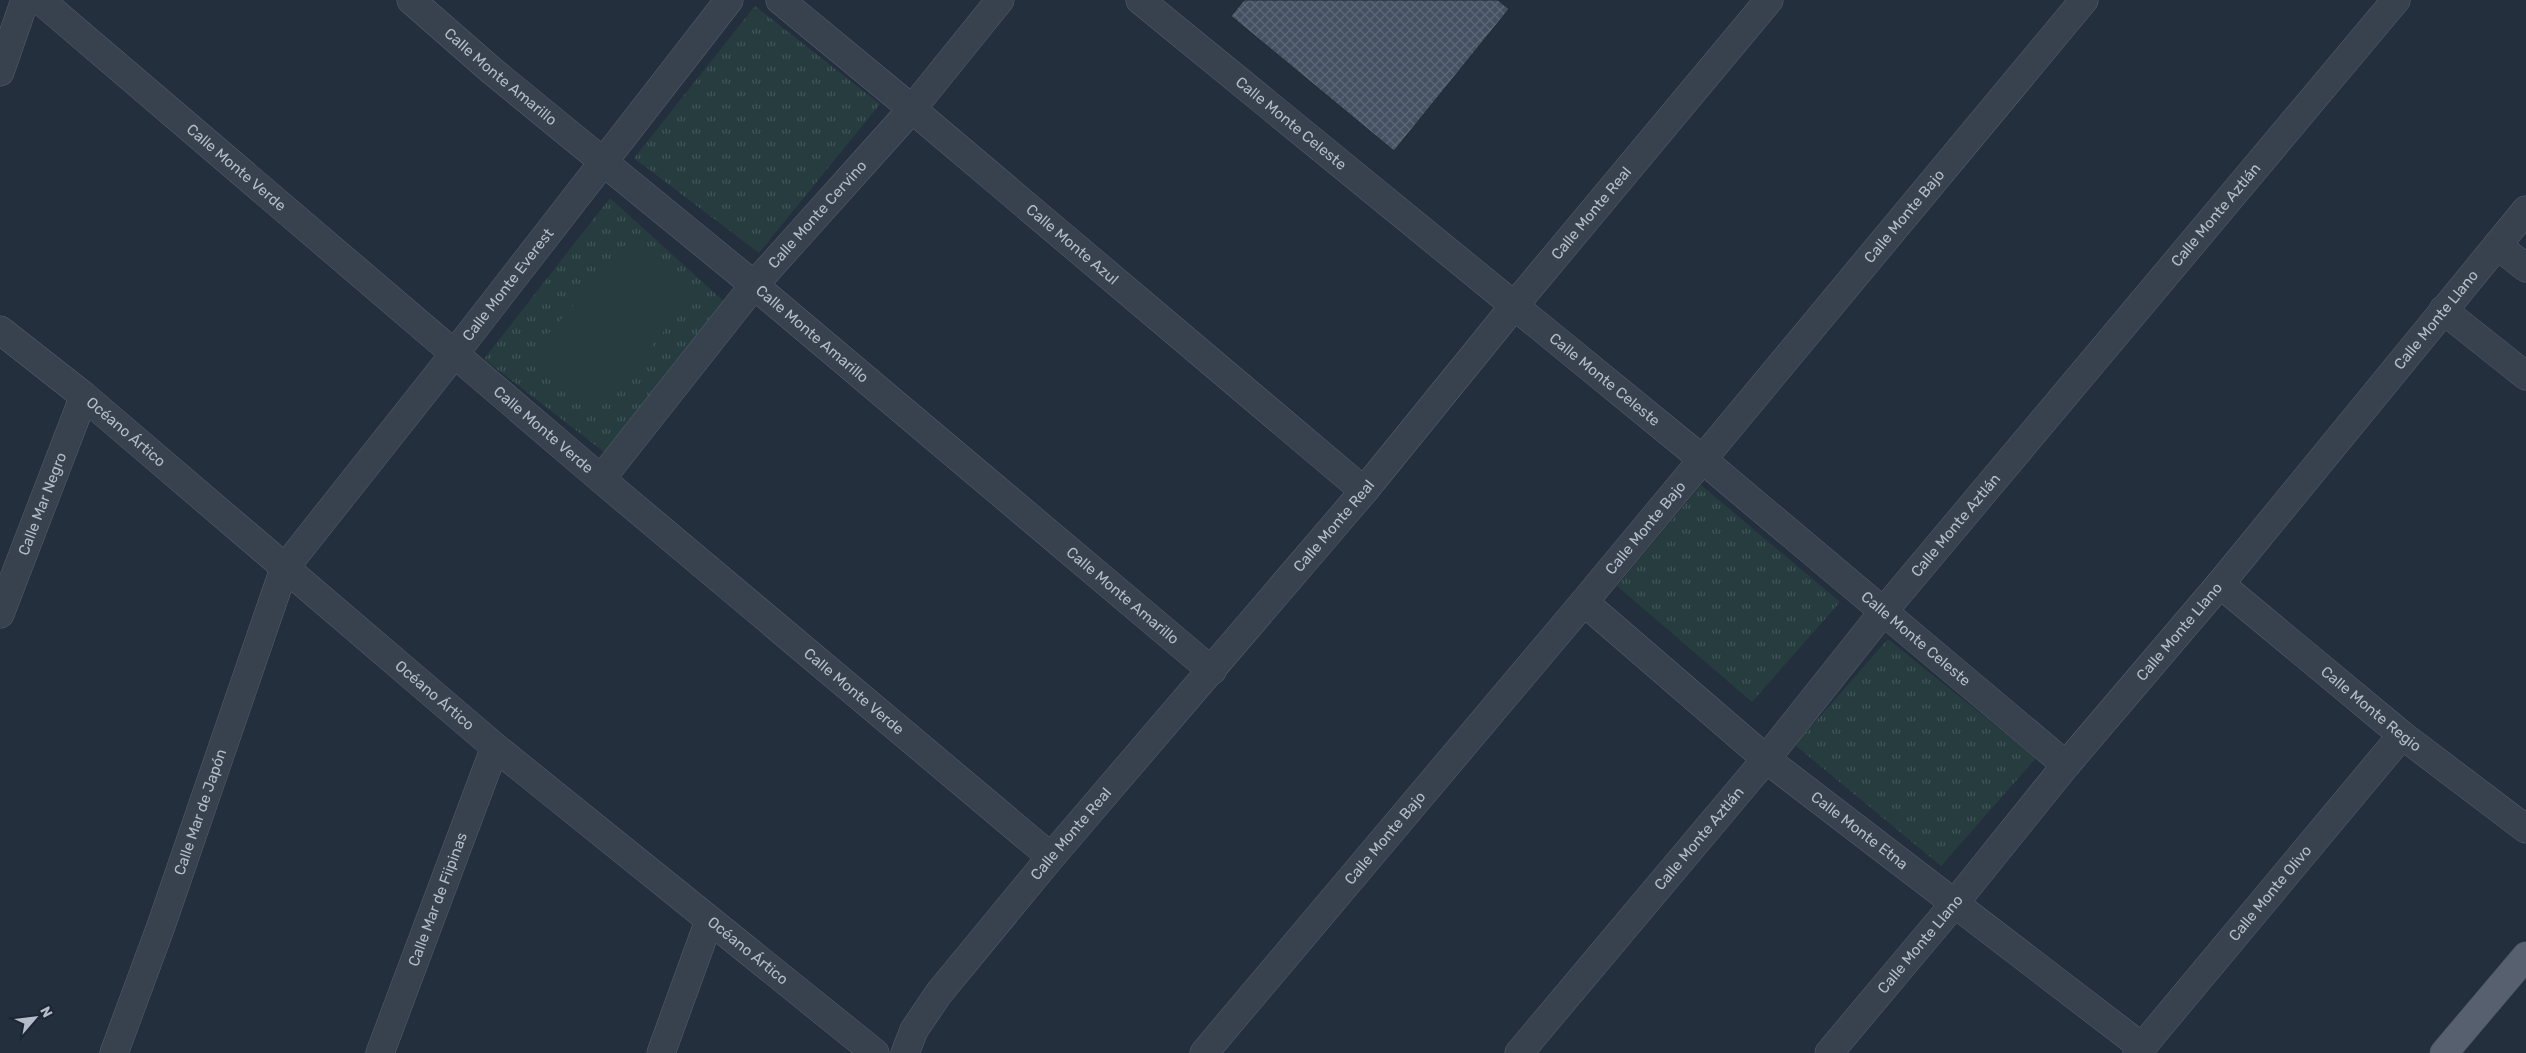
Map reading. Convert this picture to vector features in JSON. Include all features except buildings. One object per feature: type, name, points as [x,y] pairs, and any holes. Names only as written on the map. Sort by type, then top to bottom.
[{"type":"main road","points":[[2444,1053],[2526,956]]},
{"type":"street","points":[[0,72],[25,0]]},
{"type":"street","name":"Calle Monte Verde","points":[[40,0],[601,479],[1051,857]]},
{"type":"street","name":"Calle Monte Amarillo","points":[[410,0],[603,163],[754,285],[1212,671]]},
{"type":"street","name":"Calle Monte Everest","points":[[284,569],[455,354],[729,0]]},
{"type":"street","name":"Calle Monte Azul","points":[[780,0],[912,109],[1364,491]]},
{"type":"street","name":"Calle Monte Cervino","points":[[601,479],[754,285],[912,109],[1000,0]]},
{"type":"street","name":"Calle Monte Celeste","points":[[1140,0],[1702,459],[2066,765]]},
{"type":"street","name":"Calle Monte Real","points":[[906,1053],[914,1030],[939,993],[1051,857],[1364,491],[1514,306],[1769,0]]},
{"type":"street","name":"Calle Monte Bajo","points":[[1204,1053],[1584,602],[2084,0]]},
{"type":"street","name":"Calle Monte Aztlán","points":[[1519,1053],[1766,758],[1883,612],[2396,0]]},
{"type":"street","name":"Calle Monte Llano","points":[[1829,1053],[1954,904],[2066,765],[2220,584],[2526,210]]},
{"type":"street","points":[[2497,245],[2526,268]]},
{"type":"street","points":[[2443,310],[2526,376]]},
{"type":"street","name":"Océano Ártico","points":[[0,330],[84,396],[284,569],[495,747],[875,1053]]},
{"type":"street","name":"Calle Mar Negro","points":[[0,614],[84,396]]},
{"type":"street","name":"Calle Mar de Japón","points":[[114,1053],[164,917],[284,569]]},
{"type":"street","name":"Calle Monte Regio","points":[[2220,584],[2402,735],[2526,830]]},
{"type":"street","name":"Calle Monte Etna","points":[[1584,602],[1766,758],[2139,1050]]},
{"type":"street","name":"Calle Monte Olivo","points":[[2139,1050],[2402,735]]},
{"type":"street","name":"Calle Mar de Fiipinas","points":[[380,1053],[495,747]]},
{"type":"street","points":[[661,1053],[709,921]]},
{"type":"green space","points":[[755,6],[880,104],[759,253],[634,158]]},
{"type":"green space","points":[[610,198],[730,307],[608,455],[484,359]]},
{"type":"green space","points":[[630,240],[694,295],[596,413],[529,356]]},
{"type":"green space","points":[[1701,485],[1840,602],[1752,702],[1617,586]]},
{"type":"green space","points":[[1888,639],[2036,758],[1941,866],[1795,745]]}]
